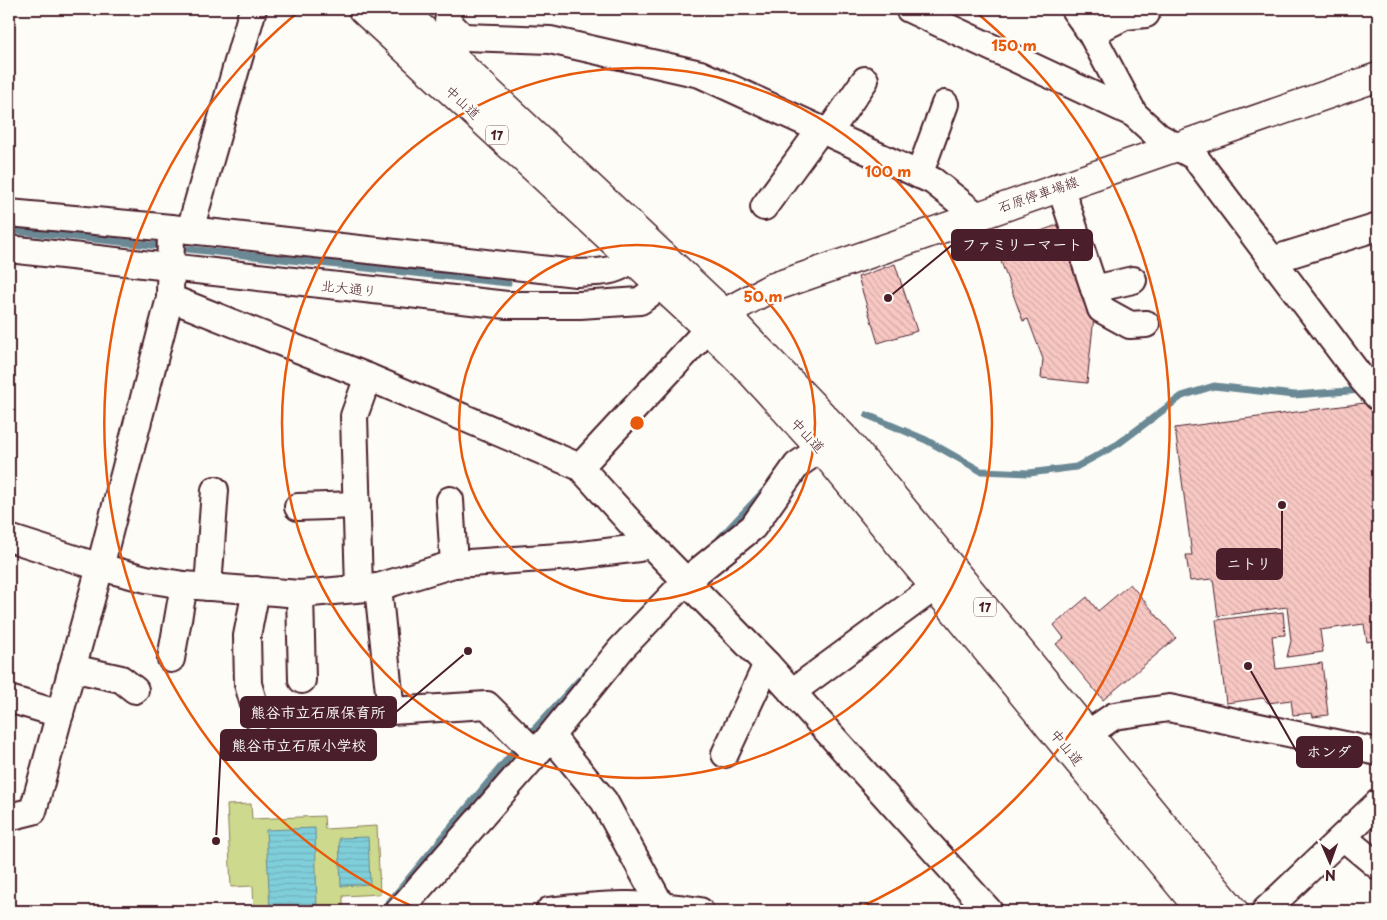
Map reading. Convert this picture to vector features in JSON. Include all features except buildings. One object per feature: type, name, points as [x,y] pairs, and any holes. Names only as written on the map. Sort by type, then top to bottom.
[{"type":"main road","name":"中山道","points":[[362,9],[641,251],[848,442],[1089,732],[1234,911]]},
{"type":"main road","name":"中山道","points":[[401,9],[455,46],[641,251]]},
{"type":"main road","name":"石原停車場線","points":[[716,321],[771,288],[976,215],[1378,77]]},
{"type":"main road","name":"中山道","points":[[716,321],[748,369],[820,449],[936,586],[1201,911]]},
{"type":"street","points":[[21,814],[60,714],[170,298],[171,268],[181,229],[253,9]]},
{"type":"street","points":[[450,9],[448,22],[455,46],[550,40],[700,74],[933,181],[976,215]]},
{"type":"street","points":[[909,9],[1134,114],[1159,137],[1194,156],[1370,388]]},
{"type":"street","points":[[1074,9],[1091,33],[1134,114]]},
{"type":"street","points":[[1091,33],[1125,16],[1146,14]]},
{"type":"street","points":[[764,207],[865,80]]},
{"type":"street","points":[[919,175],[945,104]]},
{"type":"street","points":[[1060,186],[1101,309],[1130,325],[1146,324]]},
{"type":"street","points":[[9,220],[181,229],[576,273],[609,272],[641,251]]},
{"type":"street","points":[[1272,260],[1378,227]]},
{"type":"street","name":"北大通り","points":[[9,249],[507,305],[580,305],[640,301],[668,277]]},
{"type":"street","points":[[1094,289],[1133,280]]},
{"type":"street","points":[[170,298],[368,377],[580,467],[647,541],[767,664],[989,911]]},
{"type":"street","points":[[580,467],[716,321]]},
{"type":"street","points":[[368,377],[354,416],[356,505],[368,587],[391,711],[487,705],[543,745],[604,801],[662,908]]},
{"type":"street","points":[[399,911],[543,745],[681,575],[753,527],[797,465],[820,449]]},
{"type":"street","points":[[171,659],[196,586],[215,490]]},
{"type":"street","points":[[450,500],[454,564]]},
{"type":"street","points":[[298,506],[356,505]]},
{"type":"street","points":[[9,538],[100,567],[146,579],[196,586],[300,594],[368,587],[454,564],[593,554],[639,548],[647,541]]},
{"type":"street","points":[[792,692],[936,586]]},
{"type":"street","points":[[256,590],[246,636],[248,684],[258,718]]},
{"type":"street","points":[[300,594],[302,680]]},
{"type":"street","points":[[725,754],[767,664]]},
{"type":"street","points":[[72,668],[121,679],[135,690]]},
{"type":"street","points":[[9,699],[60,714]]},
{"type":"street","points":[[1089,732],[1114,716],[1169,708],[1378,752]]},
{"type":"street","points":[[1265,911],[1378,803]]},
{"type":"street","points":[[1343,836],[1378,866]]},
{"type":"street","points":[[549,911],[605,904],[700,911]]},
{"type":"green space","points":[[251,804],[252,819],[324,816],[325,829],[377,826],[380,894],[343,896],[343,911],[254,911],[253,886],[231,887],[227,805]]},
{"type":"water","points":[[315,828],[317,911],[270,911],[266,830]]},
{"type":"water","points":[[368,837],[370,884],[341,886],[339,838]]},
{"type":"waterway","points":[[9,230],[508,283]]},
{"type":"waterway","points":[[867,415],[926,440],[981,471],[1029,473],[1076,467],[1118,444],[1182,396],[1214,386],[1294,395],[1363,390]]},
{"type":"waterway","points":[[720,538],[764,491]]},
{"type":"waterway","points":[[527,737],[592,666]]},
{"type":"waterway","points":[[382,911],[519,745]]},
{"type":"place","name":"ファミリーマート","points":[[888,298]]},
{"type":"place","name":"ニトリ","points":[[1282,505]]},
{"type":"place","name":"熊谷市立石原保育所","points":[[468,651]]},
{"type":"place","name":"ホンダ","points":[[1248,666]]},
{"type":"place","name":"熊谷市立石原小学校","points":[[216,841]]}]
